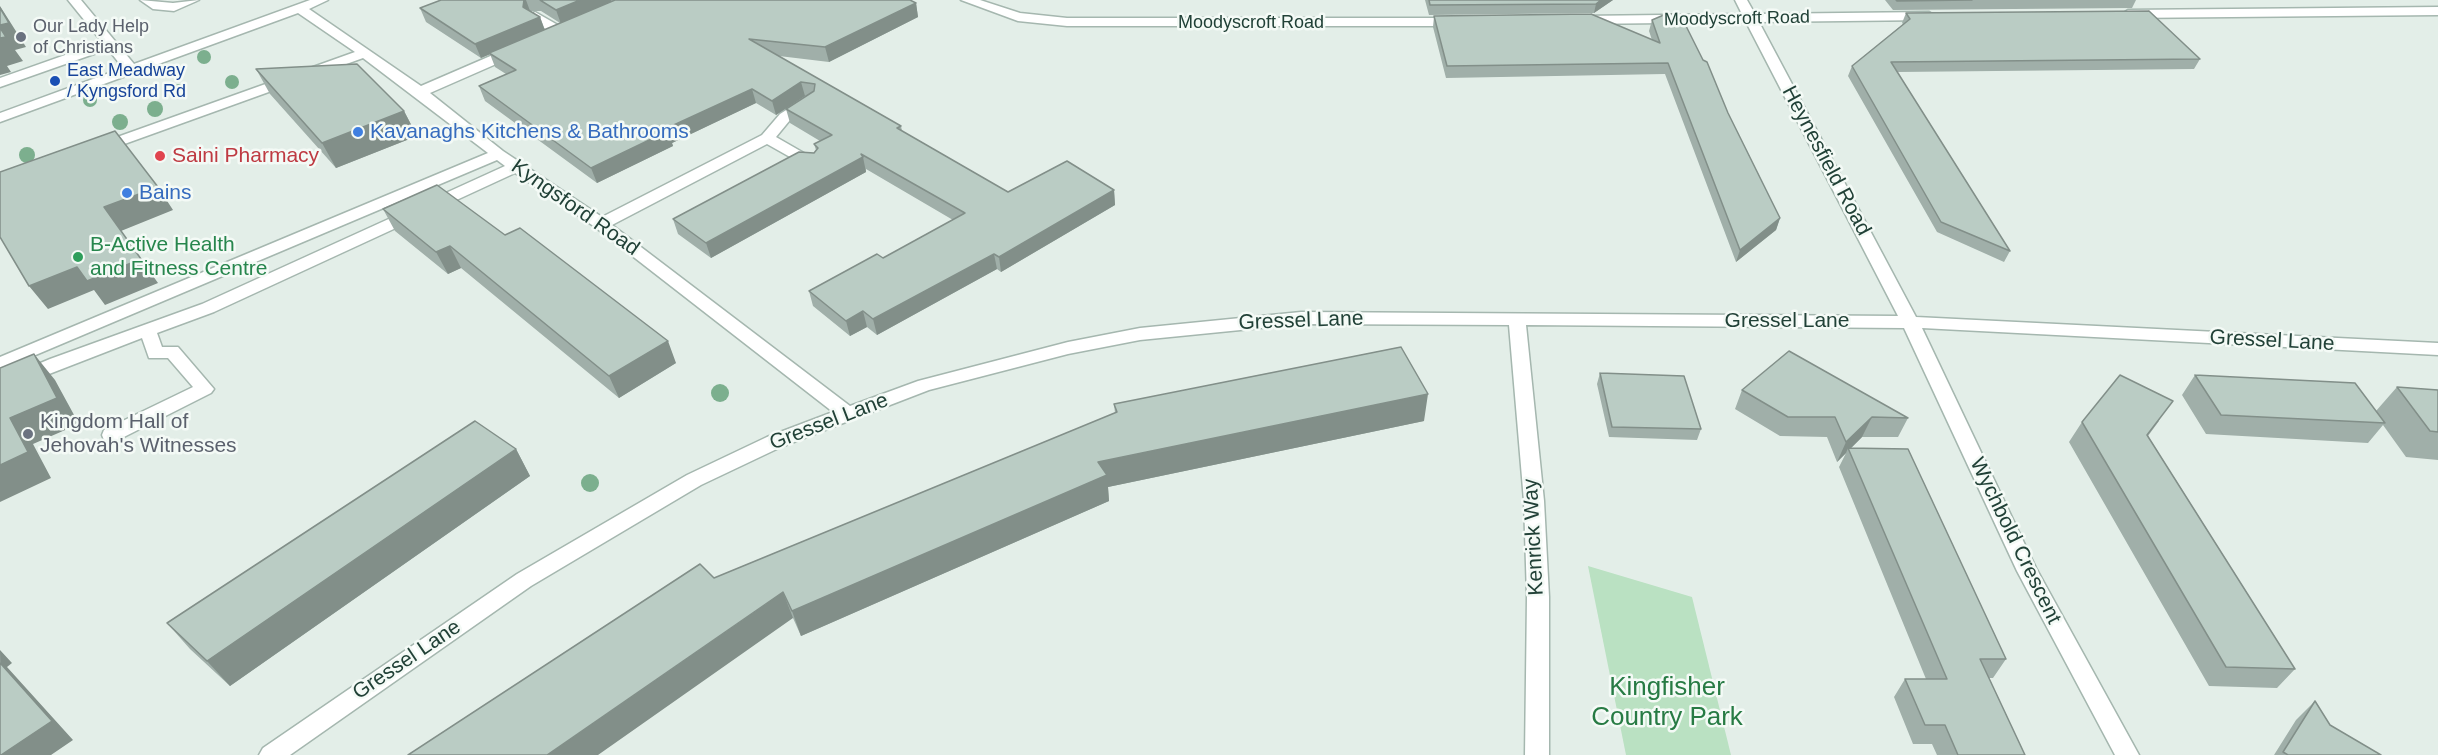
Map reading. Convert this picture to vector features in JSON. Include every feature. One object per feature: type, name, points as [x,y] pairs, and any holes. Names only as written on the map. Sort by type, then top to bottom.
[{"type":"street","points":[[74,0],[133,71]]},
{"type":"street","points":[[146,0],[158,6],[174,7],[193,0]]},
{"type":"street","points":[[0,118],[322,0]]},
{"type":"street","name":"Moodyscroft Road","points":[[967,0],[1018,16],[1067,22],[1474,22]]},
{"type":"street","name":"Heynesfield Road","points":[[1741,0],[1910,322]]},
{"type":"street","name":"Kyngsford Road","points":[[299,9],[314,16],[420,92],[498,154],[601,224],[847,413]]},
{"type":"street","points":[[2116,14],[2438,11]]},
{"type":"street","points":[[535,16],[558,32]]},
{"type":"street","name":"Moodyscroft Road","points":[[1566,21],[1948,16]]},
{"type":"street","points":[[0,83],[112,43]]},
{"type":"street","points":[[420,92],[526,45]]},
{"type":"street","points":[[88,152],[364,53]]},
{"type":"street","points":[[601,224],[767,138],[785,117],[811,101]]},
{"type":"street","points":[[767,138],[811,164]]},
{"type":"street","points":[[0,364],[498,154]]},
{"type":"street","points":[[0,387],[56,363],[218,304],[518,166]]},
{"type":"street","name":"Gressel Lane","points":[[271,755],[534,574],[694,480],[774,442],[924,385],[993,365],[1140,334],[1301,318],[1910,322],[2438,349]]},
{"type":"street","name":"Kenrick Way","points":[[1516,319],[1534,501],[1538,597],[1537,755]]},
{"type":"street","name":"Wychbold Crescent","points":[[1910,322],[2027,571],[2127,755]]},
{"type":"street","points":[[111,435],[205,388],[172,351],[155,354],[148,331]]},
{"type":"green space","name":"Kingfisher Country Park","points":[[1588,566],[1692,597],[1731,755],[1626,755]]},
{"type":"building","points":[[441,0],[524,0],[523,7],[540,17],[475,44],[420,8]]},
{"type":"building","points":[[540,0],[580,0],[556,10]]},
{"type":"building","points":[[615,0],[910,0],[916,3],[825,47],[749,39],[901,126],[897,128],[1008,192],[1067,161],[1114,190],[999,257],[994,254],[873,319],[863,311],[846,321],[809,291],[877,254],[883,258],[965,213],[861,154],[863,157],[706,243],[673,219],[799,152],[814,153],[818,148],[814,144],[832,135],[786,109],[814,91],[815,84],[801,82],[772,101],[752,89],[665,129],[668,131],[591,168],[479,86],[516,70],[489,53]]},
{"type":"building","points":[[1429,0],[1601,0],[1596,4],[1430,5]]},
{"type":"building","points":[[1896,0],[1972,0],[1897,1]]},
{"type":"building","points":[[0,8],[9,23],[0,25]]},
{"type":"building","points":[[2149,11],[2200,59],[1891,62],[2010,251],[1941,222],[1852,66],[1910,19],[1906,13]]},
{"type":"building","points":[[1591,14],[1660,43],[1652,20],[1666,14],[1680,14],[1703,60],[1707,62],[1728,113],[1780,218],[1740,250],[1668,63],[1447,66],[1434,16]]},
{"type":"building","points":[[0,28],[6,37],[0,38]]},
{"type":"building","points":[[357,64],[404,111],[322,143],[256,69]]},
{"type":"building","name":"B-Active Health and Fitness Centre","points":[[115,131],[158,187],[104,207],[141,259],[87,281],[77,267],[29,286],[0,237],[0,172]]},
{"type":"building","points":[[437,185],[505,235],[520,228],[668,341],[609,376],[450,246],[436,252],[383,209]]},
{"type":"building","points":[[1401,347],[1428,394],[1098,462],[1107,475],[792,611],[783,592],[547,755],[408,755],[700,564],[714,578],[1117,412],[1114,404]]},
{"type":"building","points":[[1789,351],[1908,418],[1872,417],[1846,442],[1835,417],[1788,417],[1742,390]]},
{"type":"building","points":[[34,354],[57,398],[10,418],[28,452],[0,465],[0,368]]},
{"type":"building","points":[[1600,373],[1684,376],[1701,429],[1612,427]]},
{"type":"building","points":[[2120,375],[2173,401],[2147,435],[2295,669],[2226,667],[2082,422]]},
{"type":"building","points":[[2195,375],[2355,383],[2385,423],[2221,415]]},
{"type":"building","points":[[2397,387],[2438,390],[2438,432],[2430,431]]},
{"type":"building","points":[[475,421],[516,449],[207,661],[167,623]]},
{"type":"building","points":[[1848,448],[1908,449],[2006,659],[1980,659],[2025,755],[1958,755],[1945,725],[1925,725],[1905,679],[1947,679]]},
{"type":"building","points":[[0,663],[52,721],[1,755],[0,755]]},
{"type":"building","points":[[2315,701],[2330,725],[2381,755],[2288,755],[2283,752]]},
{"type":"place","name":"Our Lady Help of Christians","points":[[21,37]]},
{"type":"place","name":"East Meadway / Kyngsford Rd","points":[[55,81]]},
{"type":"place","name":"Kavanaghs Kitchens & Bathrooms","points":[[358,132]]},
{"type":"place","name":"Saini Pharmacy","points":[[160,156]]},
{"type":"place","name":"Bains","points":[[127,193]]},
{"type":"place","name":"B-Active Health and Fitness Centre","points":[[78,257]]},
{"type":"place","name":"Kingdom Hall of Jehovah's Witnesses","points":[[28,434]]}]
